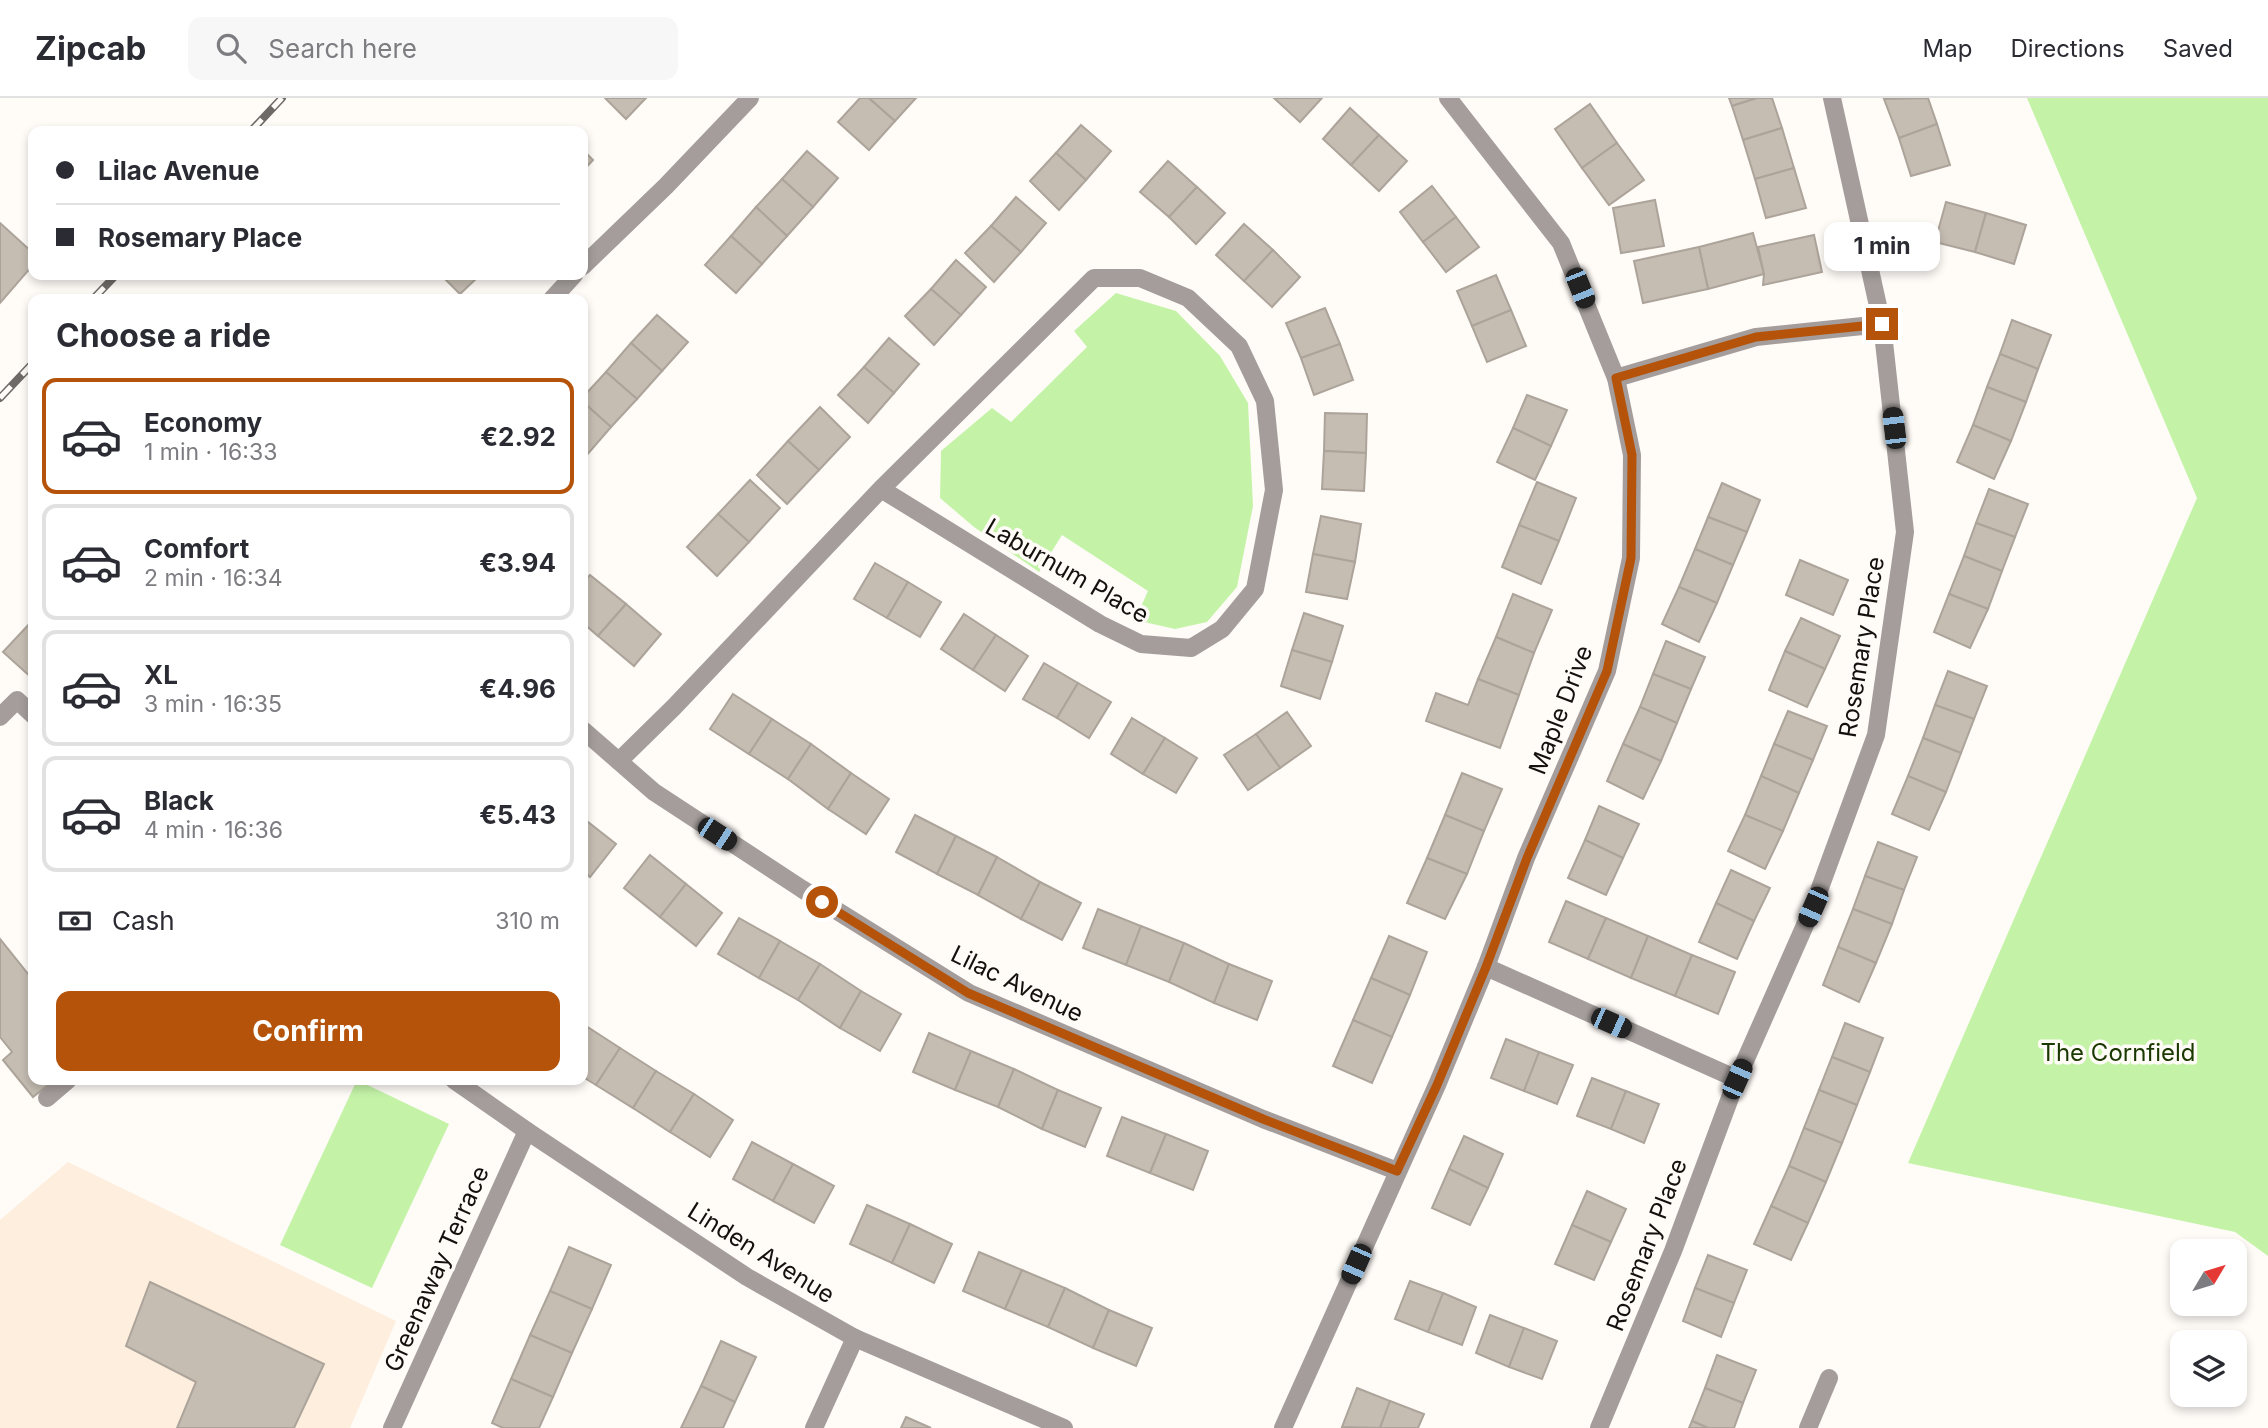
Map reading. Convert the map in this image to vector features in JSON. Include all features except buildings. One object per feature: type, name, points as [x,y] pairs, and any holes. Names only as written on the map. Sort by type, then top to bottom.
[{"type":"street","points":[[588,261],[666,186],[750,98]]},
{"type":"street","name":"Maple Drive","points":[[1283,1428],[1437,1085],[1527,858],[1607,671],[1631,558],[1632,455],[1616,378],[1561,243],[1448,98]]},
{"type":"street","name":"Rosemary Place","points":[[1599,1428],[1672,1251],[1737,1079],[1813,907],[1876,735],[1905,533],[1882,324],[1832,98]]},
{"type":"street","name":"Laburnum Place","points":[[619,761],[674,707],[881,489],[1094,278],[1140,278],[1188,298],[1239,346],[1265,401],[1274,490],[1255,589],[1222,629],[1191,648],[1141,644],[1100,624],[881,489]]},
{"type":"street","points":[[557,294],[569,280]]},
{"type":"street","points":[[1616,378],[1756,337],[1882,324]]},
{"type":"street","points":[[0,717],[17,700],[28,710]]},
{"type":"street","name":"Lilac Avenue","points":[[588,734],[654,793],[968,993],[1263,1119],[1397,1171]]},
{"type":"street","points":[[1486,967],[1737,1079]]},
{"type":"street","points":[[47,1098],[62,1085]]},
{"type":"street","name":"Linden Avenue","points":[[461,1085],[747,1277],[855,1338],[1064,1428]]},
{"type":"street","name":"Greenaway Terrace","points":[[392,1428],[527,1131]]},
{"type":"street","points":[[814,1428],[855,1338]]},
{"type":"street","points":[[1808,1428],[1829,1378]]},
{"type":"shaded area","points":[[68,1162],[396,1321],[350,1428],[0,1428],[0,1220]]},
{"type":"green space","name":"The Cornfield","points":[[2027,98],[2268,98],[2268,1256],[2235,1232],[1908,1163],[2197,498]]},
{"type":"green space","points":[[1116,293],[1176,311],[1220,356],[1248,403],[1253,506],[1237,587],[1207,622],[1175,629],[1135,620],[1148,591],[1062,535],[1039,572],[974,527],[940,498],[941,451],[992,408],[1011,422],[1087,347],[1074,331]]},
{"type":"green space","points":[[355,1085],[367,1085],[449,1124],[372,1288],[280,1245]]},
{"type":"railway","points":[[256,126],[282,98]]},
{"type":"railway","points":[[98,294],[111,280]]},
{"type":"railway","points":[[0,398],[28,368]]},
{"type":"route","points":[[822,902],[968,993],[1263,1119],[1397,1171],[1437,1085],[1527,858],[1607,671],[1631,558],[1632,455],[1616,378],[1756,337],[1882,324]]}]
